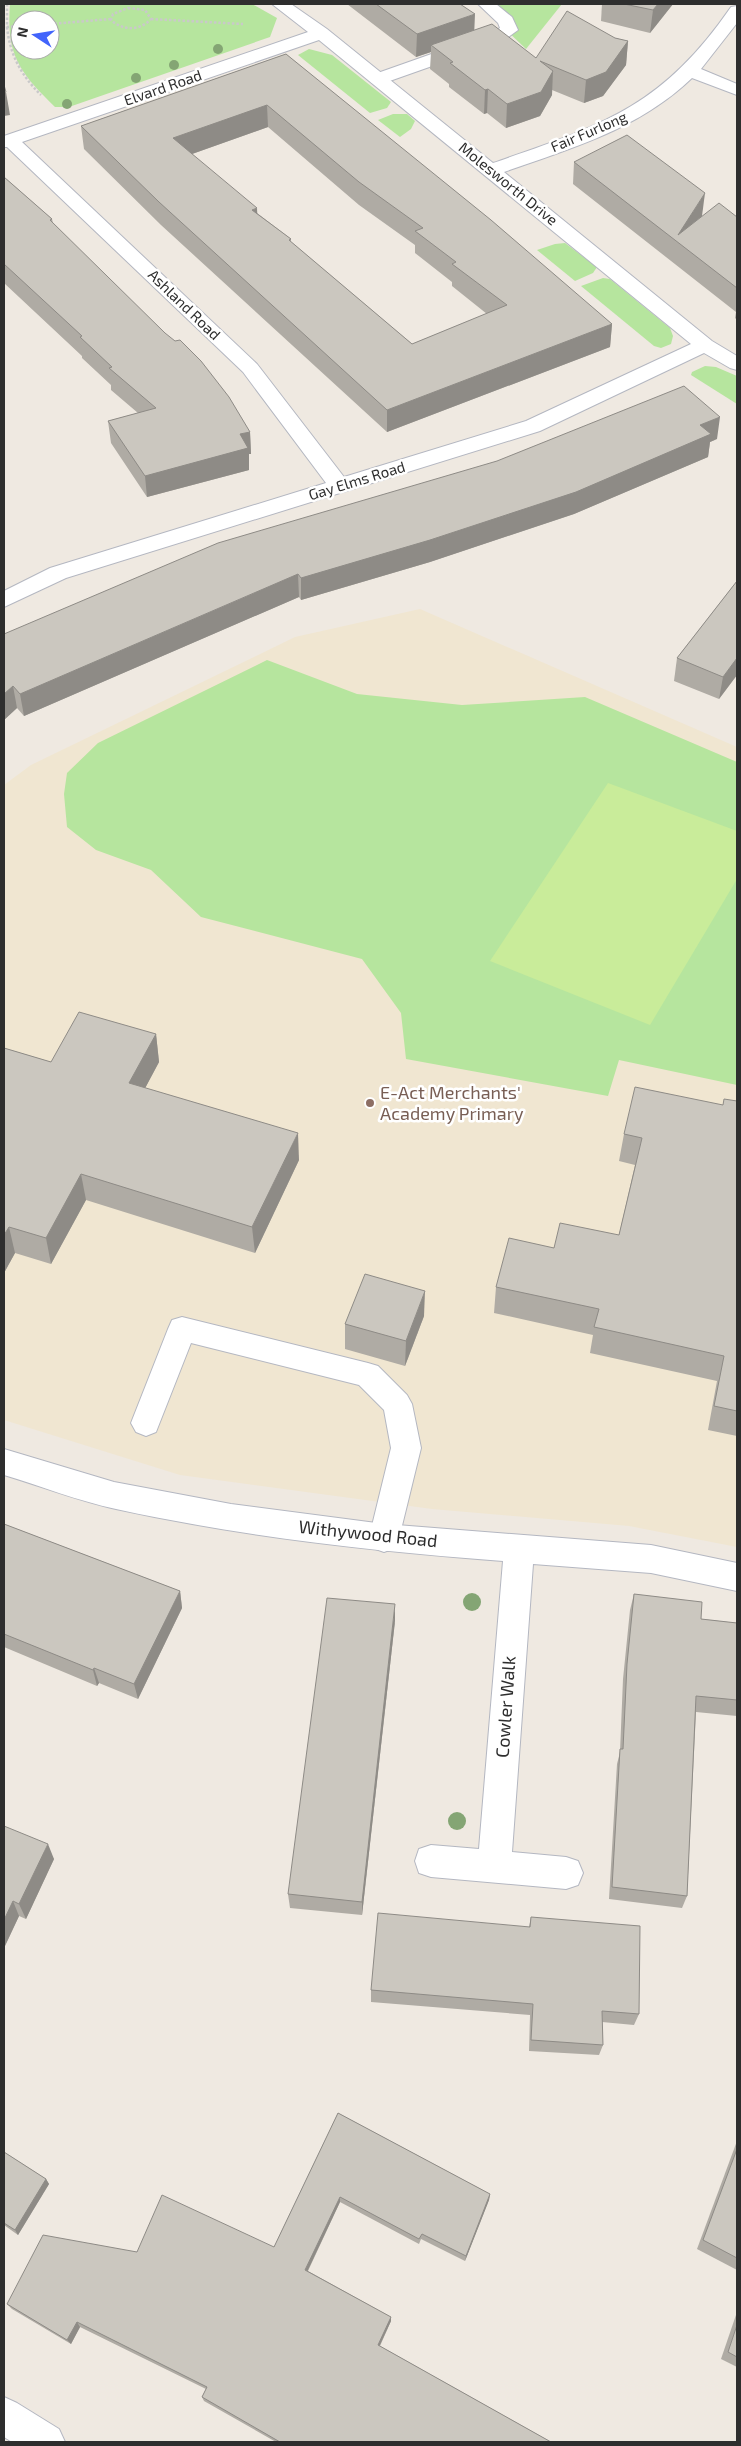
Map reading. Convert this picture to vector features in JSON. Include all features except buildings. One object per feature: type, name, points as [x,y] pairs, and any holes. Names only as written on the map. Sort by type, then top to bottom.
[{"type":"street","name":"Molesworth Drive","points":[[280,4],[321,33],[378,78],[705,345],[737,364]]},
{"type":"street","points":[[378,78],[497,37],[509,30],[506,20],[486,4]]},
{"type":"street","name":"Fair Furlong","points":[[492,170],[608,127],[652,103],[690,71],[714,45],[737,11]]},
{"type":"street","name":"Elvard Road","points":[[7,141],[321,33]]},
{"type":"street","points":[[690,71],[737,90]]},
{"type":"street","name":"Ashland Road","points":[[7,141],[250,368],[340,486]]},
{"type":"street","name":"Gay Elms Road","points":[[4,600],[58,573],[533,426],[705,345]]},
{"type":"street","points":[[146,1423],[182,1328],[368,1375],[397,1404],[406,1448],[384,1538]]},
{"type":"street","name":"Withywood Road","points":[[4,1462],[40,1475],[134,1499],[231,1518],[384,1538],[519,1547],[651,1560],[737,1577]]},
{"type":"street","name":"Cowler Walk","points":[[494,1866],[519,1547]]},
{"type":"street","points":[[431,1861],[566,1873]]},
{"type":"street","points":[[4,2416],[46,2442]]},
{"type":"path","points":[[7,4],[8,44],[26,81],[67,121]]},
{"type":"path","points":[[60,23],[111,19],[117,11],[134,8],[145,10],[151,16],[151,19]]},
{"type":"path","points":[[111,19],[118,26],[131,28],[144,26],[151,19],[280,27],[275,38],[283,46]]},
{"type":"shaded area","name":"E-Act Merchants' Academy Primary","points":[[420,609],[737,747],[737,1547],[629,1526],[432,1509],[180,1475],[4,1420],[4,785],[31,765],[295,637]]},
{"type":"green space","points":[[10,4],[252,4],[277,18],[270,37],[69,107],[55,107],[32,83],[18,60],[60,60],[60,10],[10,10],[10,37],[9,22]]},
{"type":"green space","points":[[479,4],[562,4],[526,49]]},
{"type":"green space","points":[[309,49],[332,55],[391,102],[387,108],[370,113],[298,55]]},
{"type":"green space","points":[[393,114],[407,114],[415,121],[411,129],[400,137],[378,120]]},
{"type":"green space","points":[[565,243],[597,267],[593,273],[575,281],[537,250]]},
{"type":"green space","points":[[603,278],[610,279],[670,328],[673,336],[671,344],[661,348],[654,346],[581,286]]},
{"type":"green space","points":[[705,366],[716,367],[737,376],[737,404],[691,375],[692,372]]},
{"type":"green space","points":[[267,660],[357,694],[462,705],[585,697],[737,762],[737,1085],[619,1060],[608,1096],[406,1059],[401,1013],[362,959],[201,917],[151,870],[96,850],[67,827],[64,794],[67,773],[98,743]]},
{"type":"green space","points":[[608,783],[737,831],[737,879],[650,1025],[490,961]]},
{"type":"place","name":"E-Act Merchants' Academy Primary","points":[[370,1103]]}]
